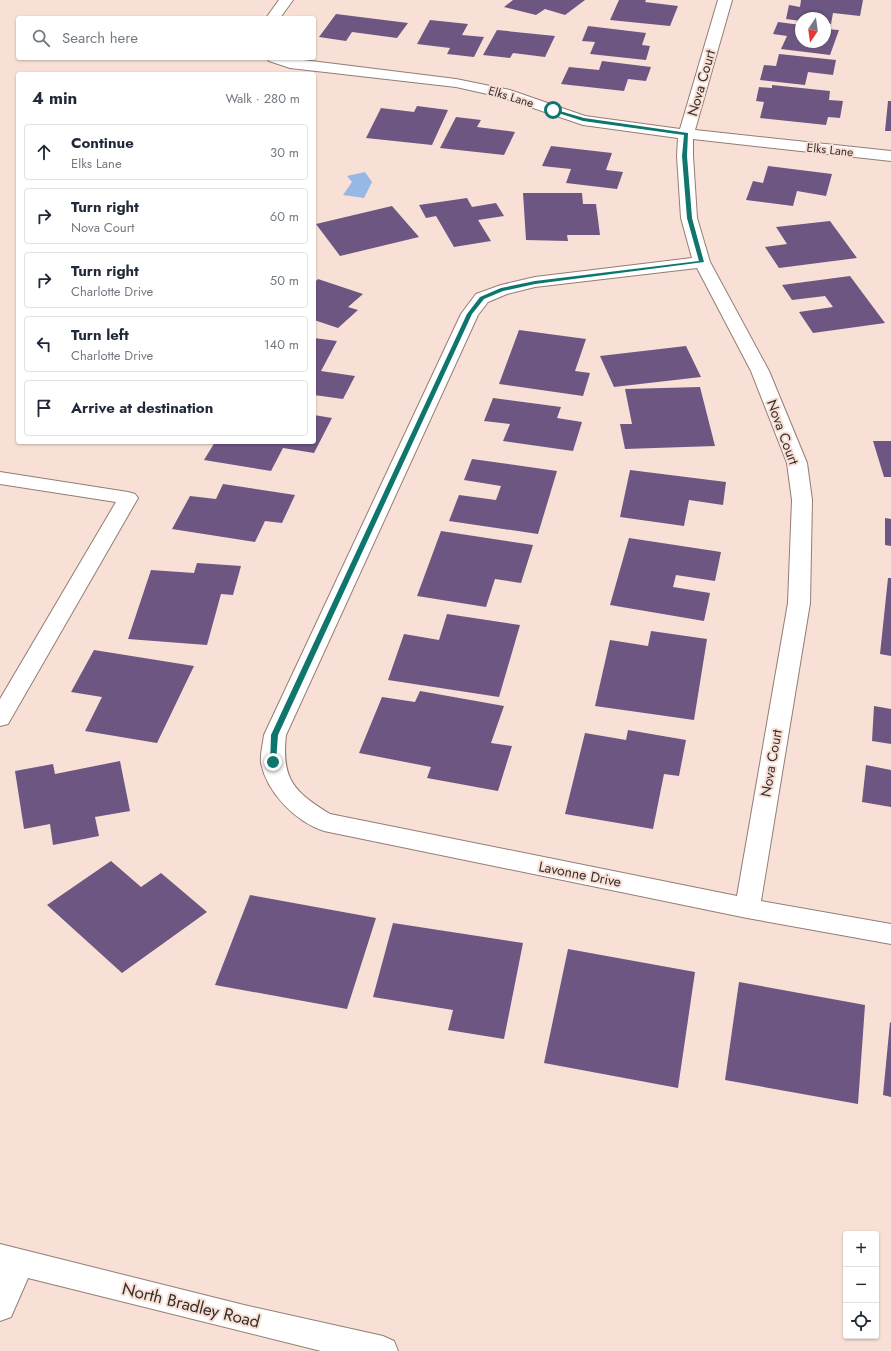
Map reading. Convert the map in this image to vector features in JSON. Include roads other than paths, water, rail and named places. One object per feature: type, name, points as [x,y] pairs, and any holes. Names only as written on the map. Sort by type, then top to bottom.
[{"type":"street","points":[[275,16],[286,0]]},
{"type":"street","name":"Nova Court","points":[[725,0],[686,134],[685,156],[689,218],[702,262],[760,372],[796,463],[802,500],[799,603],[747,908]]},
{"type":"street","name":"Elks Lane","points":[[279,60],[290,64],[456,83],[505,93],[583,120],[686,134],[891,156]]},
{"type":"street","name":"Lavonne Drive","points":[[702,262],[535,282],[501,290],[482,298],[470,314],[275,735],[273,762],[282,787],[299,807],[324,822],[747,908],[891,934]]},
{"type":"street","points":[[0,478],[128,498],[0,718]]},
{"type":"street","points":[[0,1308],[10,1260]]},
{"type":"street","name":"North Bradley Road","points":[[10,1260],[244,1319],[383,1351]]},
{"type":"water","points":[[365,172],[372,182],[364,198],[343,195],[352,182],[347,176]]}]
